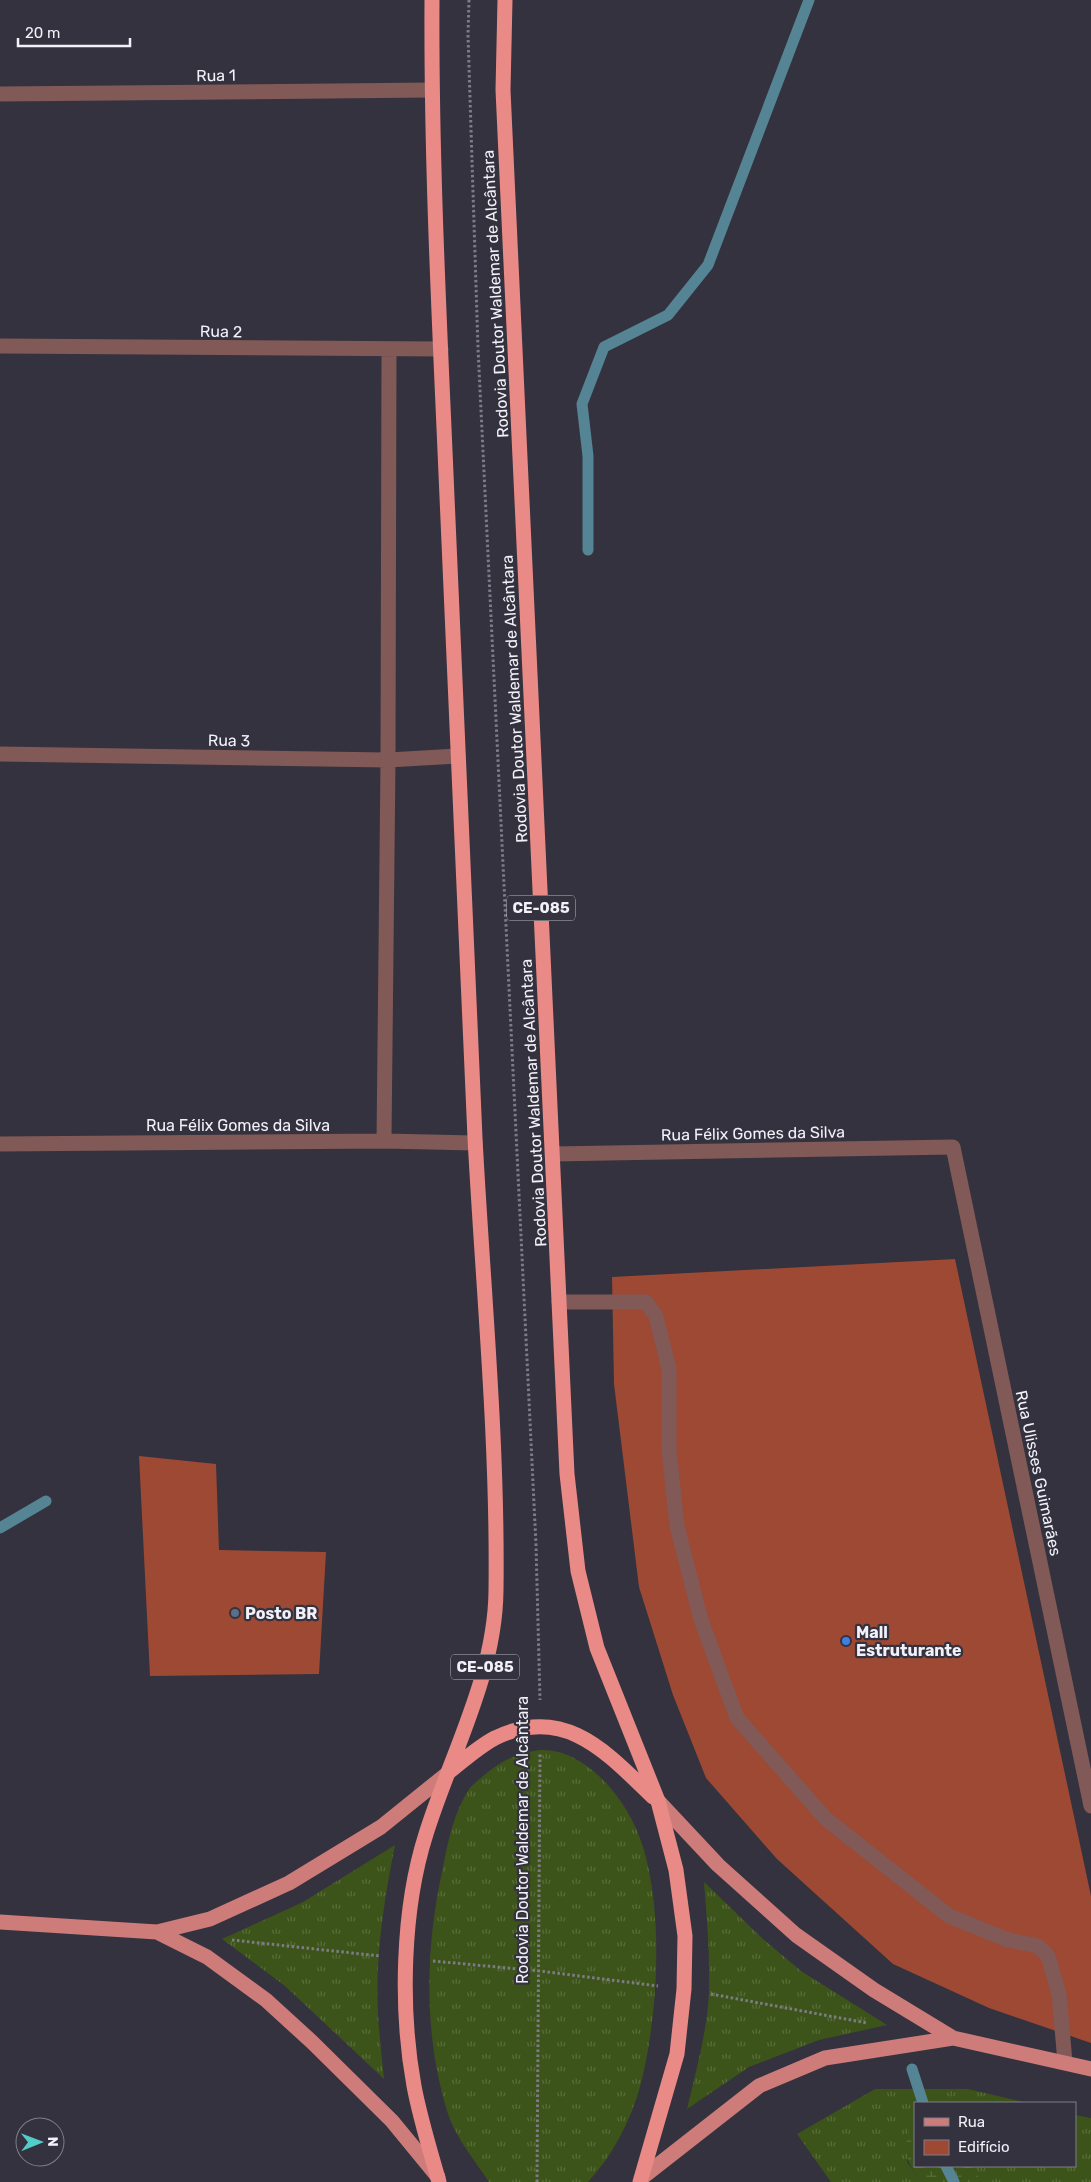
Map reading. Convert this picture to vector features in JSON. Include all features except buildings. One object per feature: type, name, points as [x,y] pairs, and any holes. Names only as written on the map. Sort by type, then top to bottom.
[{"type":"highway","name":"CE-085","points":[[432,0],[432,90],[441,349],[476,1143],[494,1461],[496,1597],[491,1644],[478,1693],[424,1838],[414,1881],[405,1958],[410,2058],[414,2089],[440,2180]]},
{"type":"highway","name":"Rodovia Doutor Waldemar de Alcântara","points":[[505,0],[503,90],[567,1474],[578,1571],[597,1648],[658,1801],[676,1870],[685,1936],[684,1989],[677,2054],[640,2180]]},
{"type":"highway","points":[[448,1773],[495,1738],[516,1730],[540,1726],[561,1728],[583,1737],[607,1753],[658,1801]]},
{"type":"main road","points":[[0,1922],[157,1932],[210,1919],[289,1883],[381,1827],[448,1773]]},
{"type":"main road","points":[[658,1801],[718,1864],[796,1935],[874,1990],[953,2038],[1091,2069]]},
{"type":"main road","points":[[157,1932],[207,1957],[266,2000],[312,2042],[392,2122],[440,2180]]},
{"type":"main road","points":[[640,2180],[759,2086],[825,2058],[953,2038]]},
{"type":"street","name":"Rua 1","points":[[0,94],[432,90]]},
{"type":"street","name":"Rua 2","points":[[0,346],[441,349]]},
{"type":"street","points":[[384,1141],[388,760],[389,350]]},
{"type":"street","name":"Rua 3","points":[[0,754],[388,760],[458,756]]},
{"type":"street","name":"Rua Félix Gomes da Silva","points":[[0,1144],[384,1141],[476,1143]]},
{"type":"street","name":"Rua Félix Gomes da Silva","points":[[553,1154],[953,1147]]},
{"type":"street","name":"Rua Ulisses Guimarães","points":[[953,1147],[1091,1806]]},
{"type":"street","points":[[559,1302],[646,1302],[656,1316],[669,1369],[669,1450],[677,1526],[701,1620],[737,1718],[826,1819],[949,1916],[1008,1940],[1038,1946],[1048,1956],[1059,1994],[1065,2062]]},
{"type":"path","name":"Rodovia Doutor Waldemar de Alcântara","points":[[469,0],[468,35],[479,358],[536,1545],[540,1726],[540,1970],[537,2182]]},
{"type":"path","points":[[222,1939],[540,1970],[684,1989],[875,2024]]},
{"type":"green space","points":[[540,1750],[565,1754],[580,1761],[593,1771],[607,1784],[620,1801],[640,1837],[650,1874],[656,1934],[656,1967],[651,2030],[640,2087],[631,2113],[620,2138],[588,2182],[489,2182],[451,2123],[440,2084],[434,2053],[429,1991],[433,1929],[449,1837],[459,1808],[469,1789],[502,1762],[524,1753]]},
{"type":"green space","points":[[395,1845],[384,1908],[377,1992],[384,2079],[285,1986],[222,1939],[303,1902]]},
{"type":"green space","points":[[704,1882],[763,1939],[801,1971],[887,2025],[819,2040],[749,2067],[687,2109],[704,2037],[708,2008],[709,1951]]},
{"type":"green space","points":[[875,2089],[968,2089],[1024,2102],[914,2102],[914,2124],[911,2125],[907,2162],[921,2182],[831,2182],[797,2134]]},
{"type":"green space","points":[[1076,2115],[1091,2118],[1091,2182],[982,2182],[972,2168],[1076,2167]]},
{"type":"green space","points":[[914,2124],[914,2167],[972,2167],[982,2182],[921,2182],[908,2161],[906,2149],[911,2125]]},
{"type":"waterway","points":[[588,550],[588,456],[582,404],[604,347],[668,315],[708,265],[809,0]]},
{"type":"waterway","points":[[0,1528],[46,1501]]},
{"type":"waterway","points":[[912,2069],[923,2102]]},
{"type":"waterway","points":[[946,2167],[954,2182]]},
{"type":"place","name":"Posto BR","points":[[235,1613]]},
{"type":"place","name":"Mall Estruturante","points":[[846,1641]]}]
